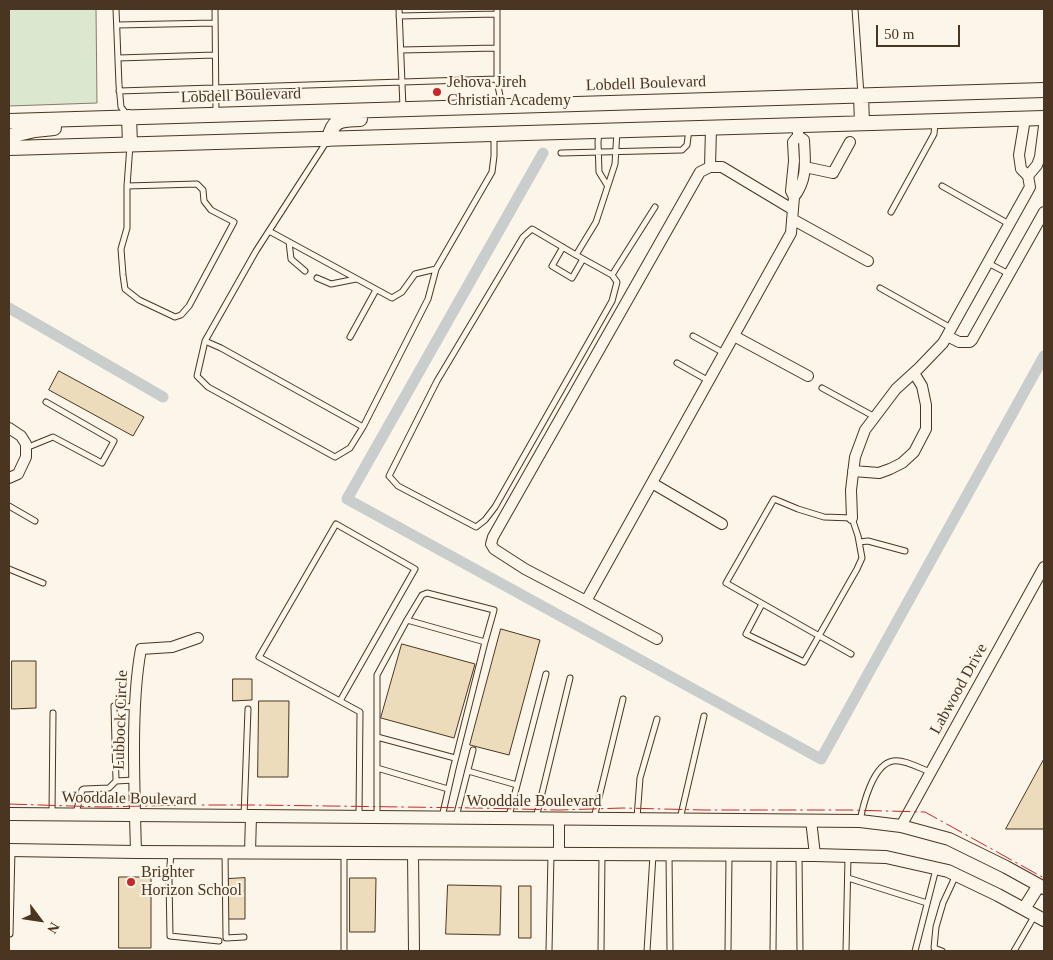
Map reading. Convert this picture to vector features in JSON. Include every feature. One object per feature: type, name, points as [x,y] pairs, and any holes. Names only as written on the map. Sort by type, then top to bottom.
[{"type":"main road","name":"Lobdell Boulevard","points":[[9,121],[1044,90]]},
{"type":"main road","points":[[861,95],[862,124]]},
{"type":"main road","points":[[329,139],[333,126],[339,121],[383,117],[400,109]]},
{"type":"main road","points":[[129,117],[130,144]]},
{"type":"main road","points":[[9,148],[689,128],[798,131],[862,124],[1044,118]]},
{"type":"main road","points":[[9,136],[35,130],[60,128],[72,119]]},
{"type":"street","points":[[852,518],[851,490],[855,457],[865,430],[896,389],[943,343],[1030,187],[1028,176],[1021,169],[1019,155],[1025,119]]},
{"type":"street","points":[[1028,176],[1037,165],[1040,157],[1044,126]]},
{"type":"street","points":[[710,167],[711,128]]},
{"type":"street","points":[[794,197],[791,191],[794,157],[793,142],[798,131]]},
{"type":"street","points":[[586,601],[791,233],[794,197],[803,182],[805,166],[804,140],[798,131]]},
{"type":"street","points":[[794,157],[805,166],[833,173],[850,142]]},
{"type":"street","points":[[792,174],[805,166]]},
{"type":"street","points":[[657,638],[525,569],[494,550],[491,544],[493,537],[700,172],[710,167],[722,168],[868,261]]},
{"type":"street","points":[[949,332],[959,342],[970,342],[1044,212]]},
{"type":"street","points":[[734,336],[808,376]]},
{"type":"street","points":[[853,471],[879,473],[902,463],[914,452],[926,429],[926,405],[922,386],[914,373]]},
{"type":"street","points":[[9,428],[21,436],[26,444],[26,458],[18,474],[9,478]]},
{"type":"street","points":[[652,483],[722,524]]},
{"type":"street","name":"Labwood Drive","points":[[901,826],[1044,567]]},
{"type":"street","name":"Lubbock Circle","points":[[136,852],[134,780],[135,707],[137,671],[141,648],[172,647],[198,638]]},
{"type":"street","name":"Wooddale Boulevard","points":[[9,814],[860,821],[901,826],[949,839],[1042,883]]},
{"type":"street","points":[[247,816],[250,852]]},
{"type":"street","points":[[555,854],[558,818]]},
{"type":"street","points":[[811,820],[815,855]]},
{"type":"street","points":[[11,850],[886,857],[948,870],[1034,915],[1042,883]]},
{"type":"street","points":[[413,853],[414,951]]},
{"type":"lane","points":[[116,9],[121,107],[129,117]]},
{"type":"lane","points":[[215,9],[216,114]]},
{"type":"lane","points":[[399,9],[402,82],[400,109]]},
{"type":"lane","points":[[855,9],[861,95]]},
{"type":"lane","points":[[399,16],[497,12],[497,79],[502,106]]},
{"type":"lane","points":[[116,25],[215,23]]},
{"type":"lane","points":[[400,50],[497,48]]},
{"type":"lane","points":[[118,58],[215,55]]},
{"type":"lane","points":[[120,91],[497,79]]},
{"type":"lane","points":[[892,212],[934,134],[935,121]]},
{"type":"lane","points":[[562,153],[682,150],[688,145],[689,128]]},
{"type":"lane","points":[[576,255],[596,222],[615,164],[617,130]]},
{"type":"lane","points":[[599,131],[599,172],[607,184]]},
{"type":"lane","points":[[329,139],[256,251],[205,341],[197,376],[208,387],[335,457],[350,448],[363,427],[428,299],[436,269],[492,172],[494,134]]},
{"type":"lane","points":[[128,186],[197,184],[203,190],[204,201],[211,210],[234,222],[189,306],[181,315],[175,317],[139,300],[125,289],[121,249],[128,228],[128,186],[130,144]]},
{"type":"lane","points":[[942,186],[1010,224]]},
{"type":"lane","points":[[612,275],[655,206]]},
{"type":"lane","points":[[532,229],[576,255],[612,275],[617,282],[612,300],[495,507],[485,520],[476,527],[398,486],[389,476],[437,381],[522,237],[532,229]]},
{"type":"lane","points":[[269,231],[392,298],[402,292],[415,274],[436,269]]},
{"type":"lane","points":[[289,242],[291,259],[305,271]]},
{"type":"lane","points":[[563,248],[552,266],[572,278],[583,259]]},
{"type":"lane","points":[[988,263],[1009,275]]},
{"type":"lane","points":[[316,278],[331,284],[356,279]]},
{"type":"lane","points":[[880,288],[949,332]]},
{"type":"lane","points":[[350,337],[376,290]]},
{"type":"lane","points":[[693,336],[724,354]]},
{"type":"lane","points":[[205,341],[221,348],[363,427]]},
{"type":"lane","points":[[677,363],[709,381]]},
{"type":"lane","points":[[822,388],[875,417]]},
{"type":"lane","points":[[26,448],[53,437],[102,463],[114,441],[46,402]]},
{"type":"lane","points":[[762,604],[746,634],[804,662],[819,636],[857,569],[862,558],[852,518],[824,517],[798,510],[774,499],[726,583],[762,604],[819,636],[851,654]]},
{"type":"lane","points":[[9,506],[35,521]]},
{"type":"lane","points":[[340,701],[415,569],[336,524],[259,657],[360,712],[360,817]]},
{"type":"lane","points":[[859,542],[868,542],[905,551]]},
{"type":"lane","points":[[9,569],[43,583]]},
{"type":"lane","points":[[377,817],[377,676],[422,595],[427,593],[494,610],[455,758],[442,818]]},
{"type":"lane","points":[[408,620],[485,642]]},
{"type":"lane","points":[[508,818],[546,674]]},
{"type":"lane","points":[[536,818],[570,678]]},
{"type":"lane","points":[[594,818],[623,699]]},
{"type":"lane","points":[[116,781],[114,706],[135,707]]},
{"type":"lane","points":[[247,816],[248,709]]},
{"type":"lane","points":[[52,815],[53,713]]},
{"type":"lane","points":[[680,819],[704,716]]},
{"type":"lane","points":[[637,819],[640,778],[657,719]]},
{"type":"lane","points":[[377,737],[455,758]]},
{"type":"lane","points":[[455,818],[473,750]]},
{"type":"lane","points":[[860,821],[864,800],[875,775],[887,762],[894,760],[904,762],[930,772]]},
{"type":"lane","points":[[377,768],[448,789]]},
{"type":"lane","points":[[468,771],[517,785]]},
{"type":"lane","points":[[76,815],[82,790],[109,788],[116,781],[134,780]]},
{"type":"lane","points":[[10,934],[11,850]]},
{"type":"lane","points":[[171,852],[169,879],[170,936],[219,941]]},
{"type":"lane","points":[[225,852],[226,938],[244,937]]},
{"type":"lane","points":[[344,853],[344,949]]},
{"type":"lane","points":[[549,951],[555,854]]},
{"type":"lane","points":[[602,854],[602,951]]},
{"type":"lane","points":[[647,951],[654,854]]},
{"type":"lane","points":[[669,854],[670,951]]},
{"type":"lane","points":[[728,951],[729,855]]},
{"type":"lane","points":[[773,951],[774,855]]},
{"type":"lane","points":[[799,855],[800,951]]},
{"type":"lane","points":[[846,951],[848,856]]},
{"type":"lane","points":[[915,951],[936,868]]},
{"type":"lane","points":[[942,951],[934,948],[936,927],[943,903],[956,874]]},
{"type":"lane","points":[[848,878],[927,903]]},
{"type":"lane","points":[[1014,951],[1034,915]]},
{"type":"green space","points":[[9,9],[96,9],[97,103],[9,106]]},
{"type":"building","points":[[59,371],[144,417],[133,436],[49,390]]},
{"type":"building","points":[[501,629],[540,640],[509,755],[470,745]]},
{"type":"building","points":[[402,644],[475,664],[454,738],[381,718]]},
{"type":"building","points":[[12,661],[36,661],[36,708],[12,709]]},
{"type":"building","points":[[233,679],[252,679],[252,700],[233,701]]},
{"type":"building","points":[[259,701],[289,701],[288,777],[258,777]]},
{"type":"building","points":[[1044,759],[1044,829],[1006,829]]},
{"type":"building","points":[[119,877],[151,877],[151,948],[119,948]]},
{"type":"building","points":[[245,878],[245,919],[228,919],[228,879]]},
{"type":"building","points":[[350,878],[376,878],[375,932],[350,932]]},
{"type":"building","points":[[448,885],[501,886],[500,935],[446,934]]},
{"type":"building","points":[[519,886],[531,886],[531,938],[519,938]]},
{"type":"waterway","points":[[543,153],[347,499],[821,759],[1044,356]]},
{"type":"waterway","points":[[9,308],[163,397]]},
{"type":"power","points":[[9,804],[103,807],[255,805],[559,810],[623,808],[925,812],[1044,878]]},
{"type":"place","name":"Jehova Jireh Christian Academy","points":[[437,92]]},
{"type":"place","name":"Brighter Horizon School","points":[[131,882]]}]
